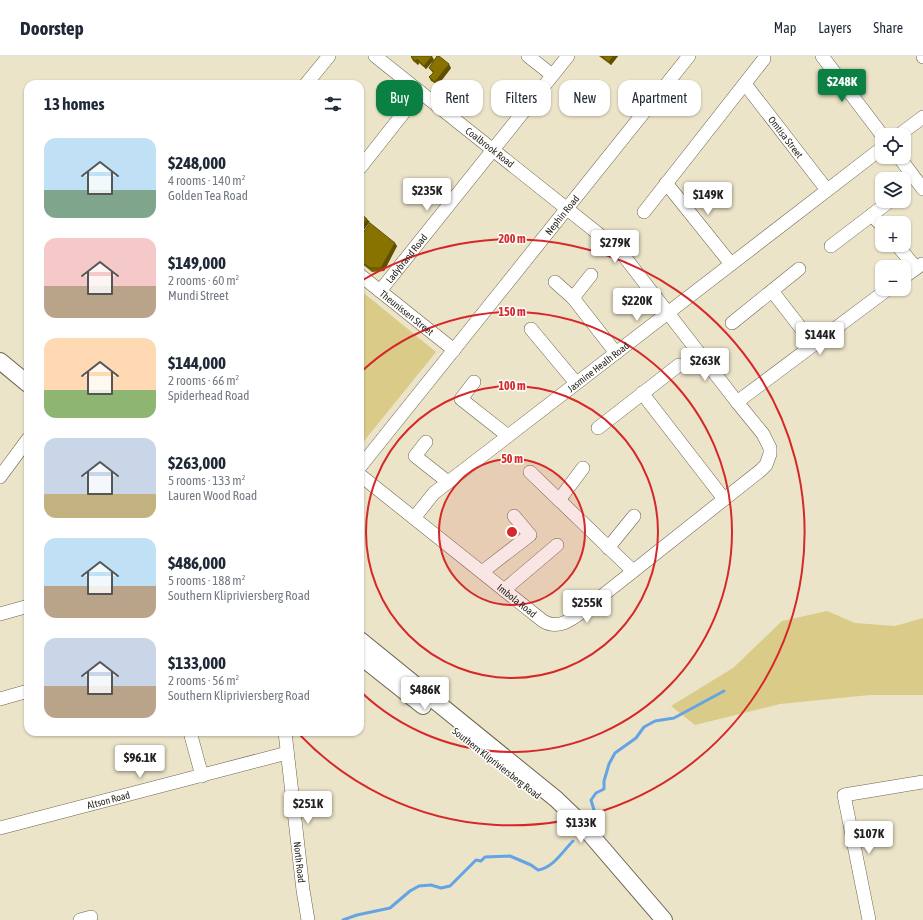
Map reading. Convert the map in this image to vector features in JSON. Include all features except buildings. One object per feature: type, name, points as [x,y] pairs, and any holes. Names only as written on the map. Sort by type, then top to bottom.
[{"type":"main road","points":[[0,361],[24,381]]},
{"type":"main road","name":"Southern Klipriviersberg Road","points":[[364,644],[402,682],[558,811],[584,838],[651,920]]},
{"type":"main road","name":"Southern Klipriviersberg Road","points":[[364,658],[402,682],[507,759],[567,810],[599,844],[623,874],[664,920]]},
{"type":"street","points":[[309,80],[329,56]]},
{"type":"street","name":"Coalbrook Road","points":[[376,56],[405,80]]},
{"type":"street","points":[[528,56],[552,75]]},
{"type":"street","name":"Ladybrand Road","points":[[380,291],[568,56]]},
{"type":"street","name":"Nephin Road","points":[[364,462],[689,56]]},
{"type":"street","points":[[822,56],[877,128]]},
{"type":"street","points":[[644,212],[764,59]]},
{"type":"street","name":"Omtisa Street","points":[[745,84],[827,190]]},
{"type":"street","name":"Coalbrook Road","points":[[423,94],[620,251],[668,314]]},
{"type":"street","points":[[364,163],[401,116]]},
{"type":"street","points":[[908,128],[923,117]]},
{"type":"street","name":"Jasmine Healh Road","points":[[414,518],[434,493],[875,153]]},
{"type":"street","points":[[903,164],[923,189]]},
{"type":"street","points":[[666,183],[731,264]]},
{"type":"street","points":[[831,246],[881,208]]},
{"type":"street","points":[[872,215],[875,218]]},
{"type":"street","points":[[905,252],[920,266],[911,272]]},
{"type":"street","points":[[732,323],[799,269]]},
{"type":"street","points":[[573,298],[591,275]]},
{"type":"street","name":"Theunissen Street","points":[[364,278],[454,350]]},
{"type":"street","points":[[554,282],[573,298],[616,353]]},
{"type":"street","points":[[772,291],[814,345]]},
{"type":"street","points":[[737,402],[879,296]]},
{"type":"street","name":"Imbola Road","points":[[364,478],[543,621],[556,625],[568,622],[766,465],[770,454],[770,448],[763,434],[668,314]]},
{"type":"street","points":[[531,329],[576,384]]},
{"type":"street","points":[[598,428],[679,365]]},
{"type":"street","points":[[474,382],[461,399],[508,436]]},
{"type":"street","points":[[642,393],[724,499]]},
{"type":"street","points":[[426,442],[416,456],[448,482]]},
{"type":"street","points":[[0,477],[24,444]]},
{"type":"street","points":[[559,500],[583,468]]},
{"type":"street","points":[[530,472],[633,571]]},
{"type":"street","points":[[482,572],[530,535],[514,516]]},
{"type":"street","points":[[608,548],[634,516]]},
{"type":"street","points":[[504,590],[557,545]]},
{"type":"street","points":[[0,614],[24,607]]},
{"type":"street","points":[[0,699],[24,692]]},
{"type":"street","points":[[191,736],[202,776]]},
{"type":"street","name":"North Road","points":[[285,736],[308,920]]},
{"type":"street","name":"Altson Road","points":[[0,828],[287,753]]},
{"type":"street","points":[[869,920],[844,795],[923,782]]},
{"type":"shaded area","points":[[364,293],[436,352],[364,441]]},
{"type":"shaded area","points":[[827,611],[855,623],[895,626],[923,618],[923,695],[870,695],[780,704],[695,725],[671,706],[733,668],[782,621]]},
{"type":"waterway","points":[[589,822],[594,810],[591,800],[596,793],[604,789],[604,781],[609,764],[615,753],[636,738],[644,727],[655,721],[674,718],[724,691]]},
{"type":"waterway","points":[[343,920],[357,915],[390,908],[410,891],[419,886],[431,885],[441,888],[450,886],[476,860],[481,861],[485,857],[510,856],[531,865],[538,870],[544,868],[549,866],[573,841]]}]
